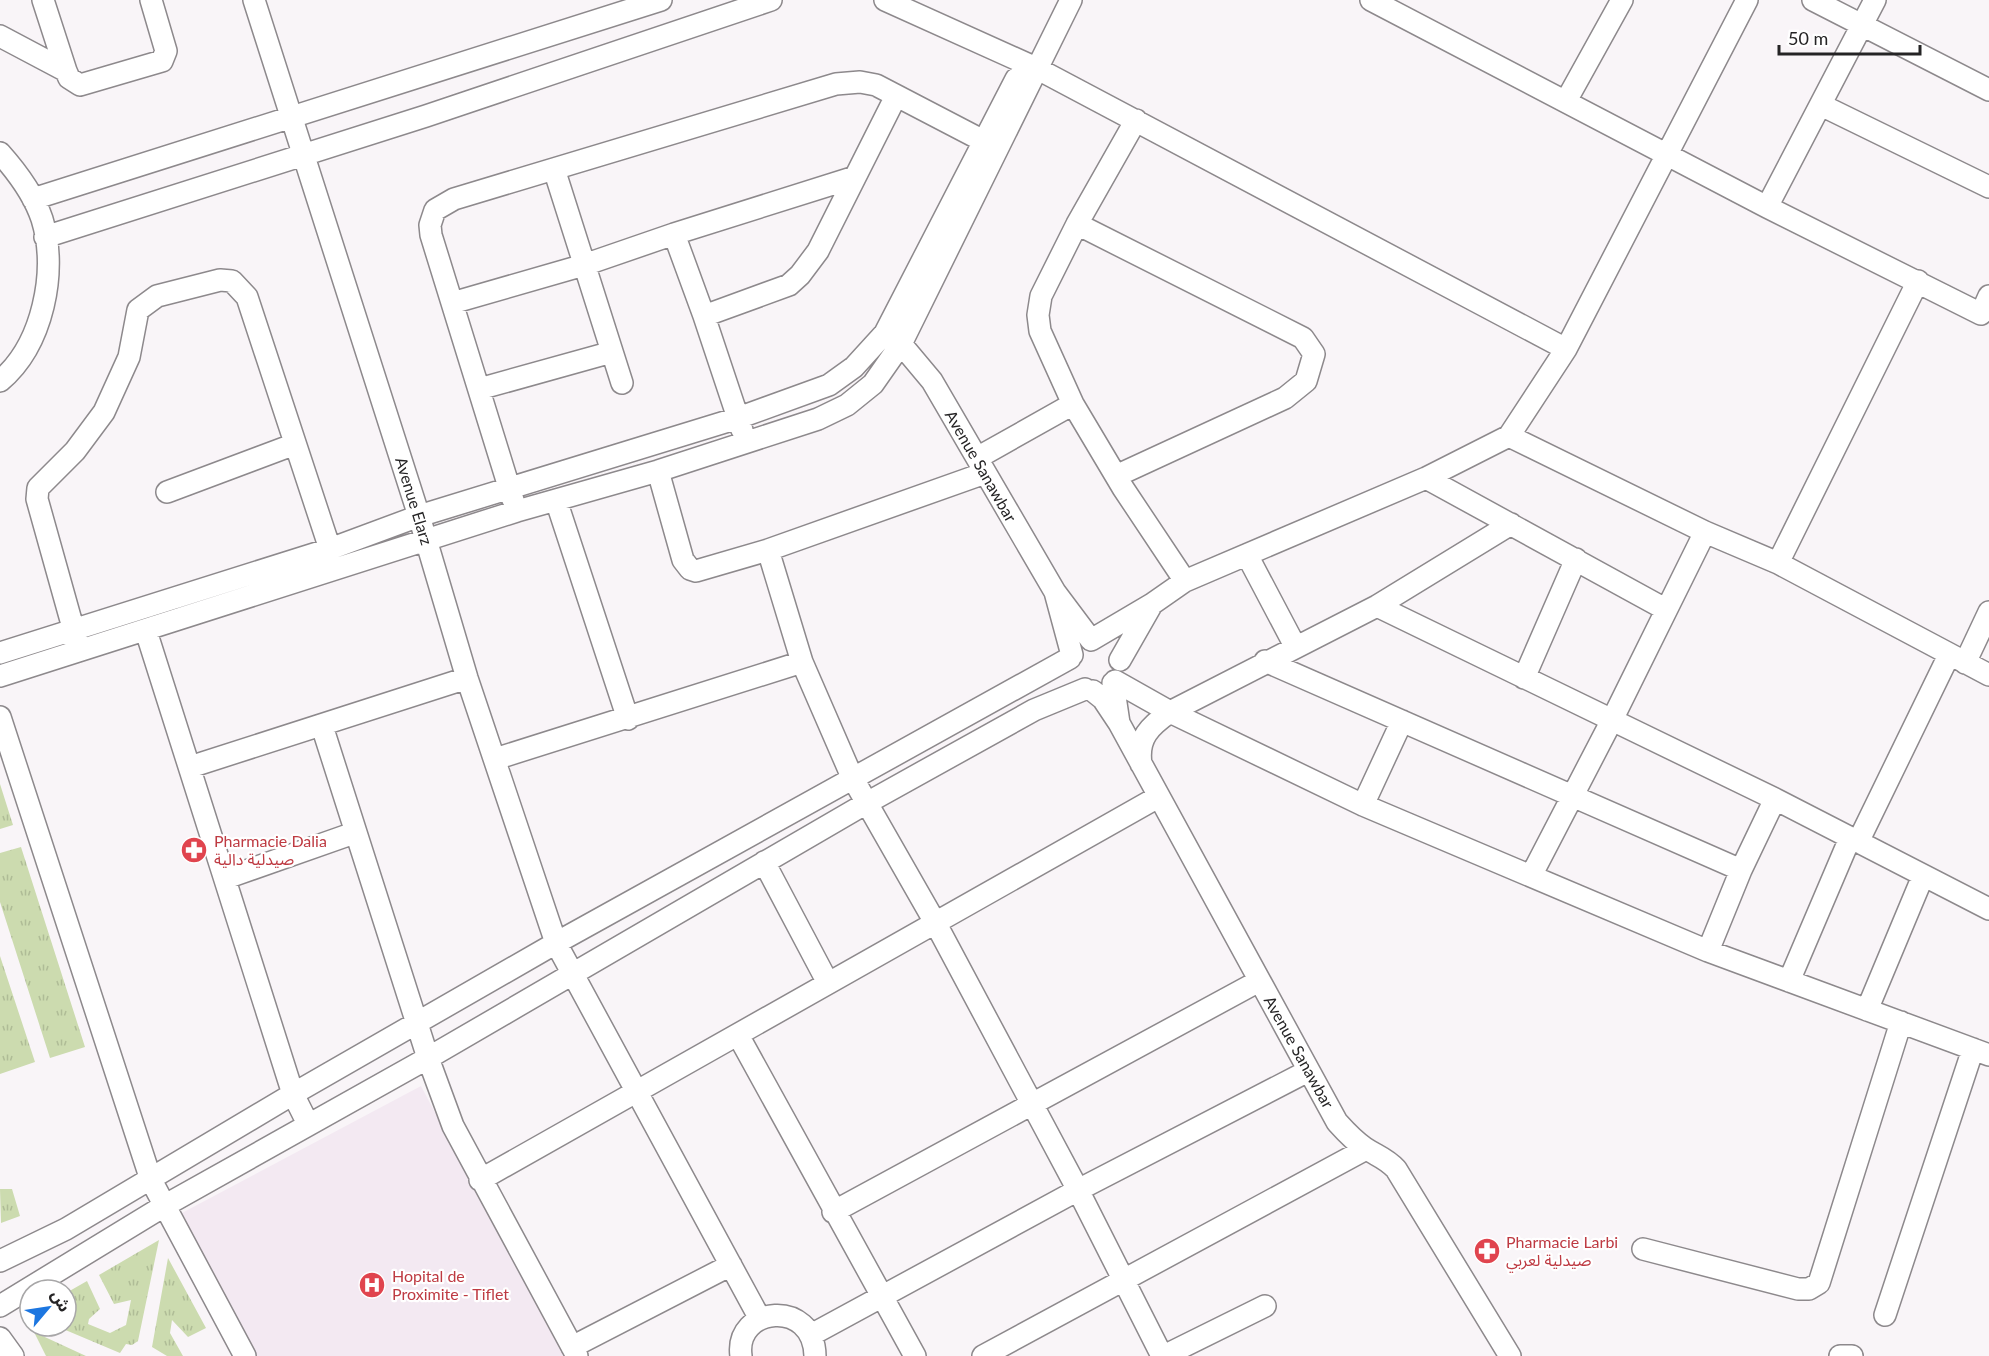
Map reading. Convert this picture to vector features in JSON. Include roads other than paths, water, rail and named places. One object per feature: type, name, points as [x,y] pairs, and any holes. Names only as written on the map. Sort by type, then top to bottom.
[{"type":"street","points":[[43,0],[69,78],[80,85],[162,61],[166,51],[151,0]]},
{"type":"street","name":"Avenue Elarz","points":[[254,0],[419,516],[467,678],[556,943],[760,1319]]},
{"type":"street","points":[[33,199],[661,0]]},
{"type":"street","points":[[45,237],[426,116],[771,0]]},
{"type":"street","points":[[885,0],[1036,68],[1566,349]]},
{"type":"street","points":[[0,676],[77,641],[218,595],[426,542],[517,511],[658,471],[818,419],[847,405],[873,384],[893,338],[991,146],[1029,88],[1036,68],[1071,0]]},
{"type":"street","points":[[1371,0],[1767,207],[1918,281],[1986,309]]},
{"type":"street","points":[[0,1261],[66,1229],[293,1094],[556,943],[1071,657],[1078,646],[1185,581],[1426,478],[1509,436],[1566,349],[1747,0]]},
{"type":"street","points":[[1813,0],[1989,90]]},
{"type":"street","points":[[1767,207],[1875,0]]},
{"type":"street","points":[[1566,101],[1614,3]]},
{"type":"street","points":[[0,36],[66,71]]},
{"type":"street","points":[[517,511],[431,235],[430,225],[435,210],[454,199],[836,84],[868,84],[896,96],[991,146]]},
{"type":"street","points":[[704,316],[789,285],[800,275],[818,251],[896,96]]},
{"type":"street","points":[[1821,105],[1989,187]]},
{"type":"street","points":[[1136,120],[1077,224],[1041,296],[1038,315],[1040,331],[1073,404],[1116,476],[1185,581]]},
{"type":"street","points":[[0,153],[13,167],[33,199],[42,220],[47,269],[37,327],[23,355],[0,381]]},
{"type":"street","points":[[555,169],[622,383]]},
{"type":"street","points":[[452,303],[584,265],[855,177]]},
{"type":"street","points":[[1077,224],[1303,338],[1314,354],[1306,381],[1285,398],[1116,476]]},
{"type":"street","points":[[674,234],[704,316],[745,442]]},
{"type":"street","points":[[77,641],[37,500],[38,488],[75,451],[104,412],[129,357],[138,310],[158,296],[220,280],[232,281],[241,287],[247,297],[330,549]]},
{"type":"street","points":[[1778,563],[1918,281]]},
{"type":"street","points":[[0,652],[146,631],[218,595],[330,549],[419,516],[738,418],[829,385],[893,338]]},
{"type":"street","name":"Avenue Sanawbar","points":[[893,338],[932,381],[1055,592]]},
{"type":"street","points":[[479,389],[612,352]]},
{"type":"street","points":[[658,471],[683,560],[690,569],[703,569],[768,550],[981,466],[1073,404]]},
{"type":"street","points":[[1509,436],[1705,532],[1778,563],[1989,675]]},
{"type":"street","points":[[167,492],[295,444]]},
{"type":"street","points":[[1426,478],[1665,609]]},
{"type":"street","points":[[556,500],[628,719]]},
{"type":"street","points":[[1141,766],[1139,750],[1145,734],[1154,723],[1170,712],[1294,646],[1377,606],[1511,524]]},
{"type":"street","points":[[1531,876],[1612,720],[1705,532]]},
{"type":"street","points":[[768,550],[802,662],[865,804],[936,924],[1078,1190],[1163,1356],[1264,1306]]},
{"type":"street","points":[[1247,555],[1294,646]]},
{"type":"street","points":[[1524,678],[1576,559]]},
{"type":"street","points":[[1055,592],[1091,640],[1111,645],[1120,660]]},
{"type":"street","points":[[1055,592],[1071,657],[1071,673],[1074,680],[1103,699],[1119,723]]},
{"type":"street","points":[[0,1306],[164,1206],[428,1058],[572,972],[865,804],[1034,710],[1089,690],[1106,688],[1114,682],[1120,668],[1120,660],[1152,603]]},
{"type":"street","points":[[1377,606],[1775,799],[1989,909]]},
{"type":"street","points":[[1789,981],[1853,840],[1957,659],[1989,612]]},
{"type":"street","points":[[146,631],[293,1094],[308,1124]]},
{"type":"street","points":[[1265,661],[1741,870]]},
{"type":"street","points":[[495,759],[628,719],[802,662]]},
{"type":"street","points":[[190,767],[467,678]]},
{"type":"street","points":[[1114,682],[1170,712],[1363,805],[1708,951],[1981,1052],[1885,1315]]},
{"type":"street","points":[[1114,682],[1119,723]]},
{"type":"street","points":[[0,717],[151,1180],[245,1356]]},
{"type":"street","points":[[1363,805],[1401,721]]},
{"type":"street","name":"Avenue Sanawbar","points":[[1119,723],[1337,1122],[1348,1135],[1366,1149],[1386,1158],[1396,1169],[1508,1355]]},
{"type":"street","points":[[322,726],[354,833],[428,1058],[453,1125],[480,1180],[574,1352],[731,1265]]},
{"type":"street","points":[[480,1180],[638,1093],[1158,797]]},
{"type":"street","points":[[1708,951],[1741,870],[1775,799]]},
{"type":"street","points":[[226,878],[354,833]]},
{"type":"street","points":[[764,862],[828,983]]},
{"type":"street","points":[[1867,1010],[1923,876]]},
{"type":"street","points":[[833,1212],[1259,981]]},
{"type":"street","points":[[1643,1249],[1798,1288],[1809,1289],[1820,1283],[1901,1022]]},
{"type":"street","points":[[738,1035],[833,1212],[915,1356]]},
{"type":"street","points":[[811,1335],[1078,1190],[1308,1071]]},
{"type":"street","points":[[983,1356],[1366,1149]]},
{"type":"street","points":[[741,1356],[743,1338],[749,1327],[760,1319],[783,1315],[794,1318],[811,1335],[815,1356]]},
{"type":"street","points":[[0,1338],[13,1356]]},
{"type":"street","points":[[1840,1356],[1852,1356]]},
{"type":"place","name":"Pharmacie Dalia صيدلية دالية","points":[[194,850]]},
{"type":"place","name":"Pharmacie Larbi صيدلية لعربي","points":[[1487,1251]]},
{"type":"place","name":"Hopital de Proximite - Tiflet","points":[[372,1285]]}]
